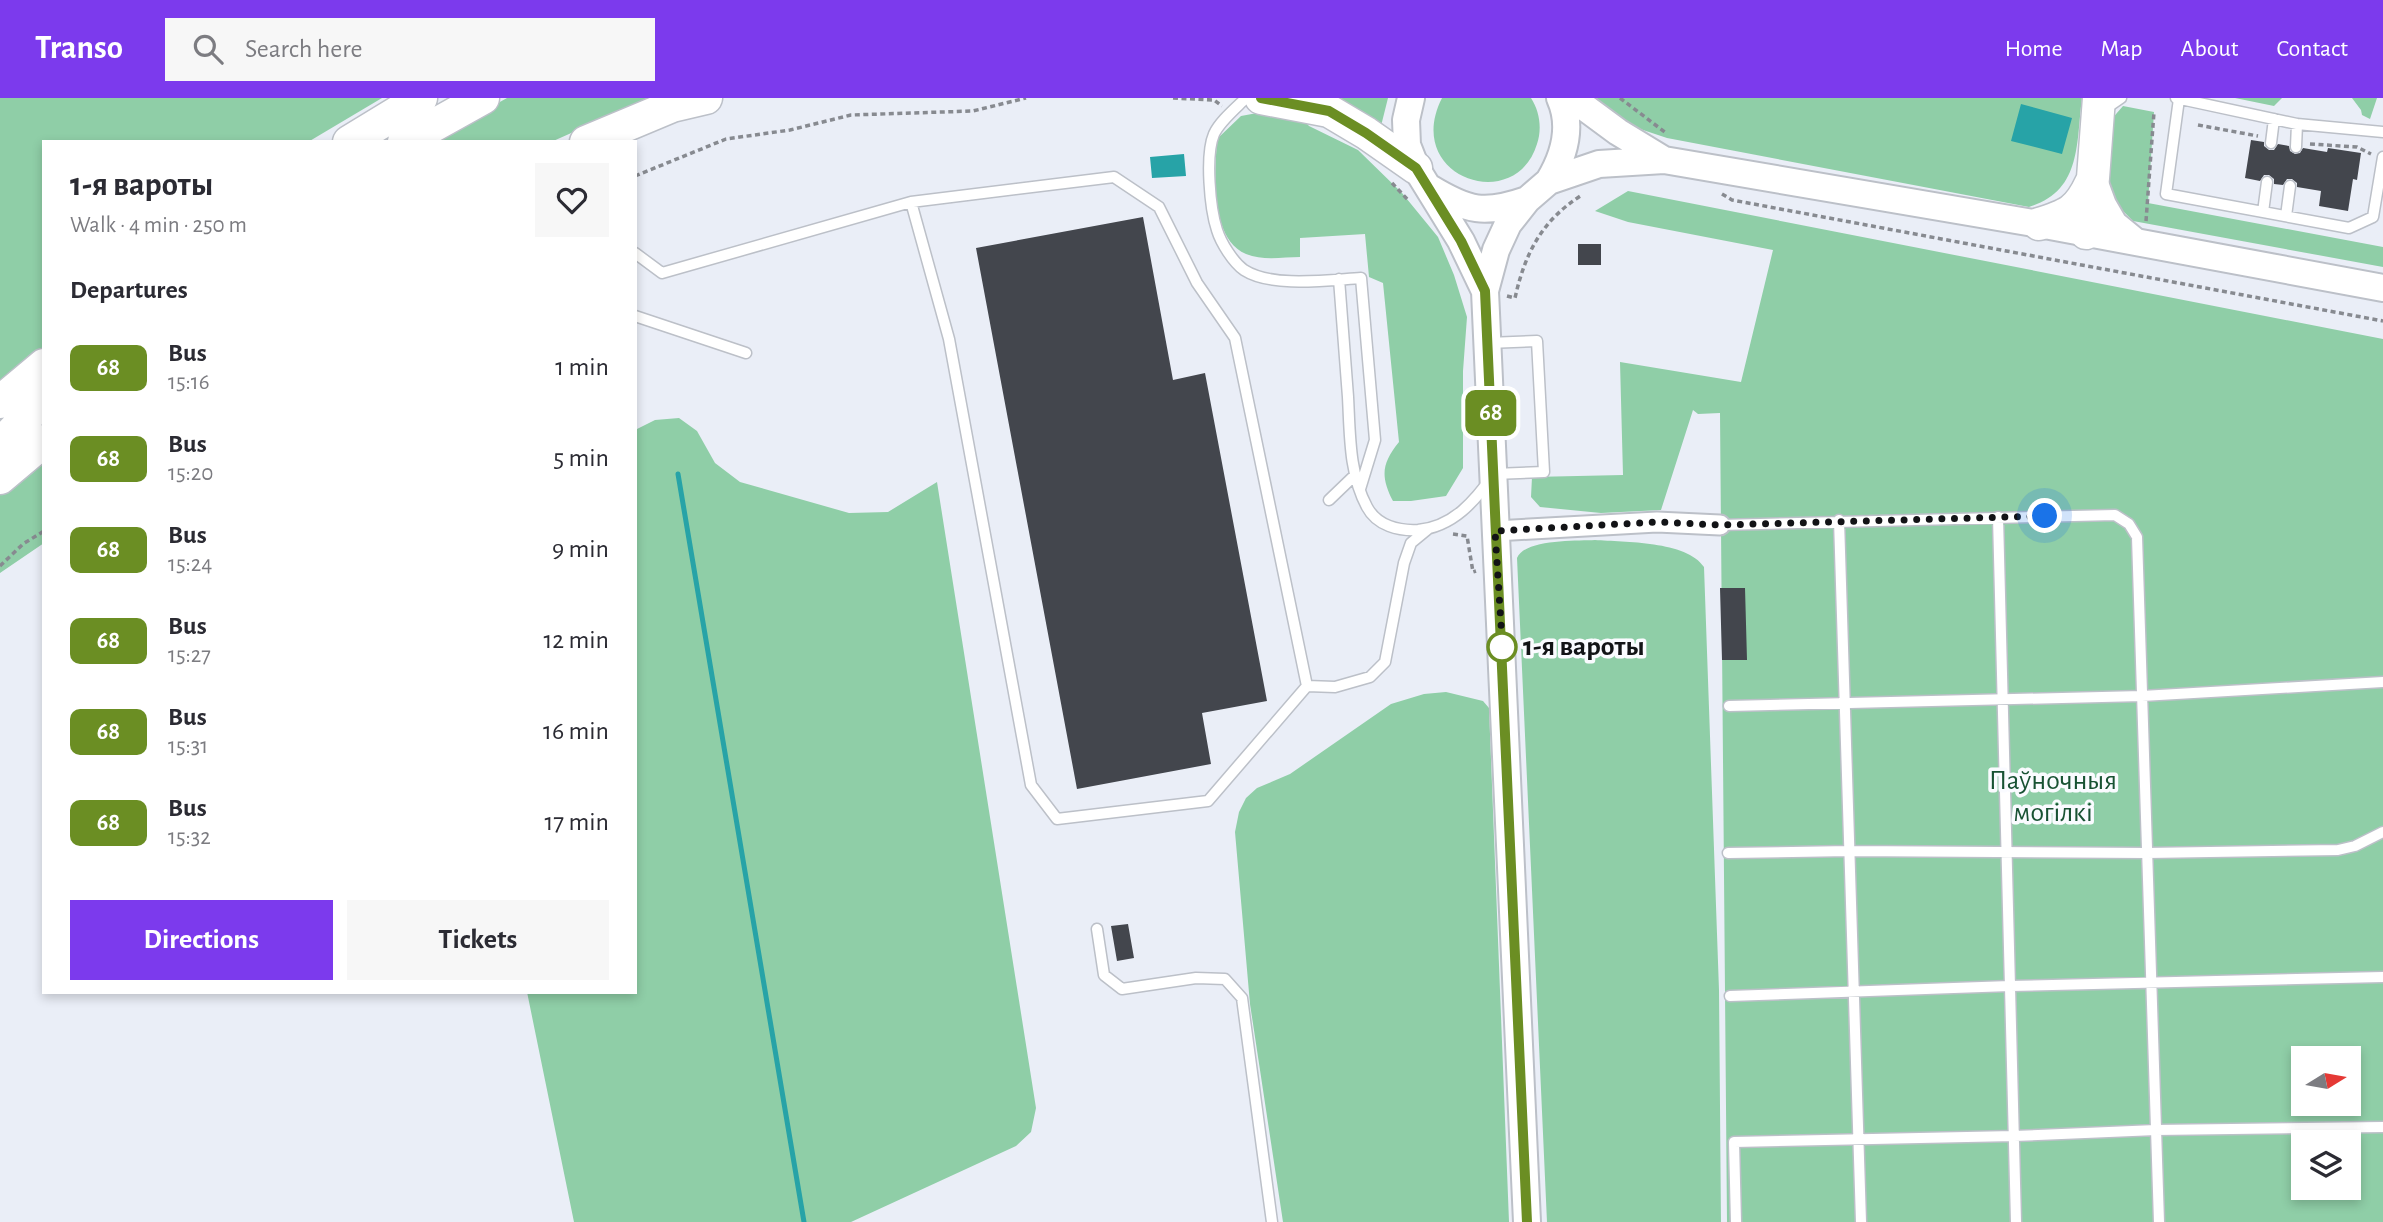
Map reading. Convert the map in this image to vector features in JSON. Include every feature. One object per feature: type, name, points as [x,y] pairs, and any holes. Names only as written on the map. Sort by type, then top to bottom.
[{"type":"highway","points":[[352,140],[421,98]]},
{"type":"highway","points":[[408,140],[484,98]]},
{"type":"highway","points":[[600,138],[672,106],[706,98]]},
{"type":"highway","points":[[1261,98],[1329,111],[1366,133],[1422,178]]},
{"type":"highway","points":[[2086,233],[2105,104]]},
{"type":"highway","points":[[2039,224],[2066,216],[2082,201],[2093,178]]},
{"type":"highway","points":[[0,402],[42,367]]},
{"type":"highway","points":[[0,444],[42,401]]},
{"type":"highway","points":[[0,478],[42,443]]},
{"type":"main road","points":[[1412,98],[1406,120],[1407,145],[1422,178],[1461,241],[1485,291]]},
{"type":"main road","points":[[1527,1222],[1485,291],[1496,250],[1508,224],[1527,200],[1549,181],[1561,160],[1567,127],[1560,98]]},
{"type":"main road","points":[[1572,98],[1664,160]]},
{"type":"main road","points":[[1549,181],[1600,164],[1664,160],[2086,233],[2141,236],[2383,288]]},
{"type":"main road","points":[[1422,178],[1459,205],[1484,210],[1527,200]]},
{"type":"main road","points":[[2093,178],[2103,205],[2114,224],[2141,236]]},
{"type":"street","points":[[1495,531],[1657,522],[1720,525]]},
{"type":"lane","points":[[1246,98],[1214,134],[1210,162],[1217,231],[1232,258],[1244,270],[1262,277],[1302,281],[1361,278],[1374,440],[1360,489]]},
{"type":"lane","points":[[2383,132],[2297,124],[2177,99],[2166,194],[2349,228],[2372,216],[2383,157]]},
{"type":"lane","points":[[2271,143],[2274,119]]},
{"type":"lane","points":[[2296,147],[2297,124]]},
{"type":"lane","points":[[637,254],[662,273],[911,202],[1114,177],[1159,207],[1197,283],[1235,338],[1307,686]]},
{"type":"lane","points":[[2263,212],[2267,182]]},
{"type":"lane","points":[[2286,216],[2290,186]]},
{"type":"lane","points":[[911,202],[949,339],[1031,785],[1057,819],[1208,801],[1307,686]]},
{"type":"lane","points":[[1339,279],[1354,476],[1367,509],[1379,520],[1391,528],[1407,531],[1428,529]]},
{"type":"lane","points":[[637,317],[746,353]]},
{"type":"lane","points":[[1307,686],[1335,687],[1370,677],[1385,662],[1404,563],[1411,543],[1428,529],[1460,514],[1482,492],[1494,474],[1544,472],[1537,341],[1488,343]]},
{"type":"lane","points":[[1329,500],[1354,476]]},
{"type":"lane","points":[[1720,525],[2115,515],[2129,524],[2137,537],[2159,1222]]},
{"type":"lane","points":[[1998,517],[2016,1222]]},
{"type":"lane","points":[[1839,520],[1861,1222]]},
{"type":"lane","points":[[1729,706],[2142,696],[2383,682]]},
{"type":"lane","points":[[1728,853],[2338,850],[2355,846],[2383,832]]},
{"type":"lane","points":[[1097,929],[1104,975],[1122,989],[1196,978],[1225,979],[1242,998],[1272,1222]]},
{"type":"lane","points":[[1730,996],[2383,977]]},
{"type":"lane","points":[[1736,1222],[1734,1142],[2156,1130],[2383,1127]]},
{"type":"path","points":[[637,175],[726,139],[790,130],[851,115],[972,111],[1026,98]]},
{"type":"path","points":[[1173,98],[1214,100],[1231,113]]},
{"type":"path","points":[[2141,236],[2154,112]]},
{"type":"path","points":[[1384,176],[1416,210]]},
{"type":"path","points":[[1718,191],[1732,200],[2383,320]]},
{"type":"path","points":[[1485,291],[1515,298],[1521,272],[1540,233],[1567,204],[1586,192]]},
{"type":"path","points":[[0,566],[23,544],[42,532]]},
{"type":"green space","points":[[0,98],[382,98],[311,140],[42,140],[42,351],[0,401]]},
{"type":"green space","points":[[507,98],[650,98],[556,140],[432,140]]},
{"type":"green space","points":[[1322,98],[1388,98],[1380,130]]},
{"type":"green space","points":[[1442,98],[1531,98],[1538,115],[1539,132],[1537,144],[1525,166],[1507,178],[1487,182],[1466,178],[1449,166],[1437,149],[1434,126]]},
{"type":"green space","points":[[1592,98],[2082,98],[2077,148],[2067,177],[2059,190],[2046,200],[2029,207],[1667,138],[1616,121]]},
{"type":"green space","points":[[2235,98],[2282,98],[2274,106]]},
{"type":"green space","points":[[2352,98],[2377,98],[2370,119],[2362,115]]},
{"type":"green space","points":[[2123,106],[2154,112],[2148,203],[2383,247],[2383,267],[2133,221],[2112,200],[2101,177],[2110,121]]},
{"type":"green space","points":[[1278,109],[1300,116],[1309,126],[1358,150],[1402,193],[1438,237],[1467,317],[1463,371],[1463,468],[1446,496],[1393,501],[1386,484],[1386,463],[1399,442],[1383,283],[1369,277],[1365,234],[1300,238],[1300,257],[1273,258],[1246,254],[1234,246],[1226,234],[1217,203],[1217,139],[1241,116]]},
{"type":"green space","name":"Паўночныя могілкі","points":[[1628,191],[2383,339],[2383,1222],[1727,1222],[1720,413],[1698,414],[1693,410],[1661,510],[1601,513],[1540,507],[1531,497],[1532,477],[1623,475],[1620,362],[1741,382],[1773,250],[1628,222],[1595,211]]},
{"type":"green space","points":[[679,418],[697,431],[715,463],[740,482],[849,513],[888,512],[937,482],[1036,1108],[1031,1132],[1016,1146],[851,1222],[574,1222],[527,994],[637,994],[637,429],[655,420]]},
{"type":"green space","points":[[42,461],[42,544],[0,573],[0,493]]},
{"type":"green space","points":[[1595,540],[1654,544],[1684,552],[1696,558],[1704,567],[1719,990],[1721,1222],[1547,1222],[1517,558],[1530,547],[1540,544]]},
{"type":"green space","points":[[1446,692],[1483,701],[1489,708],[1509,1222],[1283,1222],[1250,1004],[1235,832],[1239,812],[1246,798],[1257,788],[1290,774],[1391,704],[1424,694]]},
{"type":"water","points":[[2021,104],[2072,118],[2062,154],[2011,141]]},
{"type":"water","points":[[1184,154],[1186,176],[1152,178],[1150,157]]},
{"type":"building","points":[[2251,140],[2264,142],[2264,146],[2269,150],[2274,150],[2278,144],[2289,146],[2290,151],[2295,154],[2300,153],[2303,148],[2327,152],[2328,148],[2361,153],[2357,180],[2353,179],[2348,211],[2319,206],[2321,191],[2297,187],[2297,183],[2292,179],[2287,179],[2283,185],[2274,184],[2274,179],[2269,175],[2264,175],[2260,181],[2245,178]]},
{"type":"building","points":[[1143,217],[1173,380],[1205,373],[1267,701],[1202,713],[1211,764],[1077,789],[976,248]]},
{"type":"building","points":[[1578,244],[1601,244],[1601,265],[1578,265]]},
{"type":"building","points":[[1720,588],[1745,588],[1747,660],[1722,660]]},
{"type":"building","points":[[1128,924],[1134,958],[1117,961],[1111,926]]},
{"type":"waterway","points":[[678,474],[804,1222]]},
{"type":"bus line","name":"68","points":[[1261,98],[1329,111],[1416,168],[1461,241],[1485,291],[1527,1222]]},
{"type":"place","name":"1-я вароты","points":[[1502,647]]},
{"type":"route","points":[[1502,647],[1503,655],[1495,531],[1657,522],[1720,525],[2045,516]]}]
